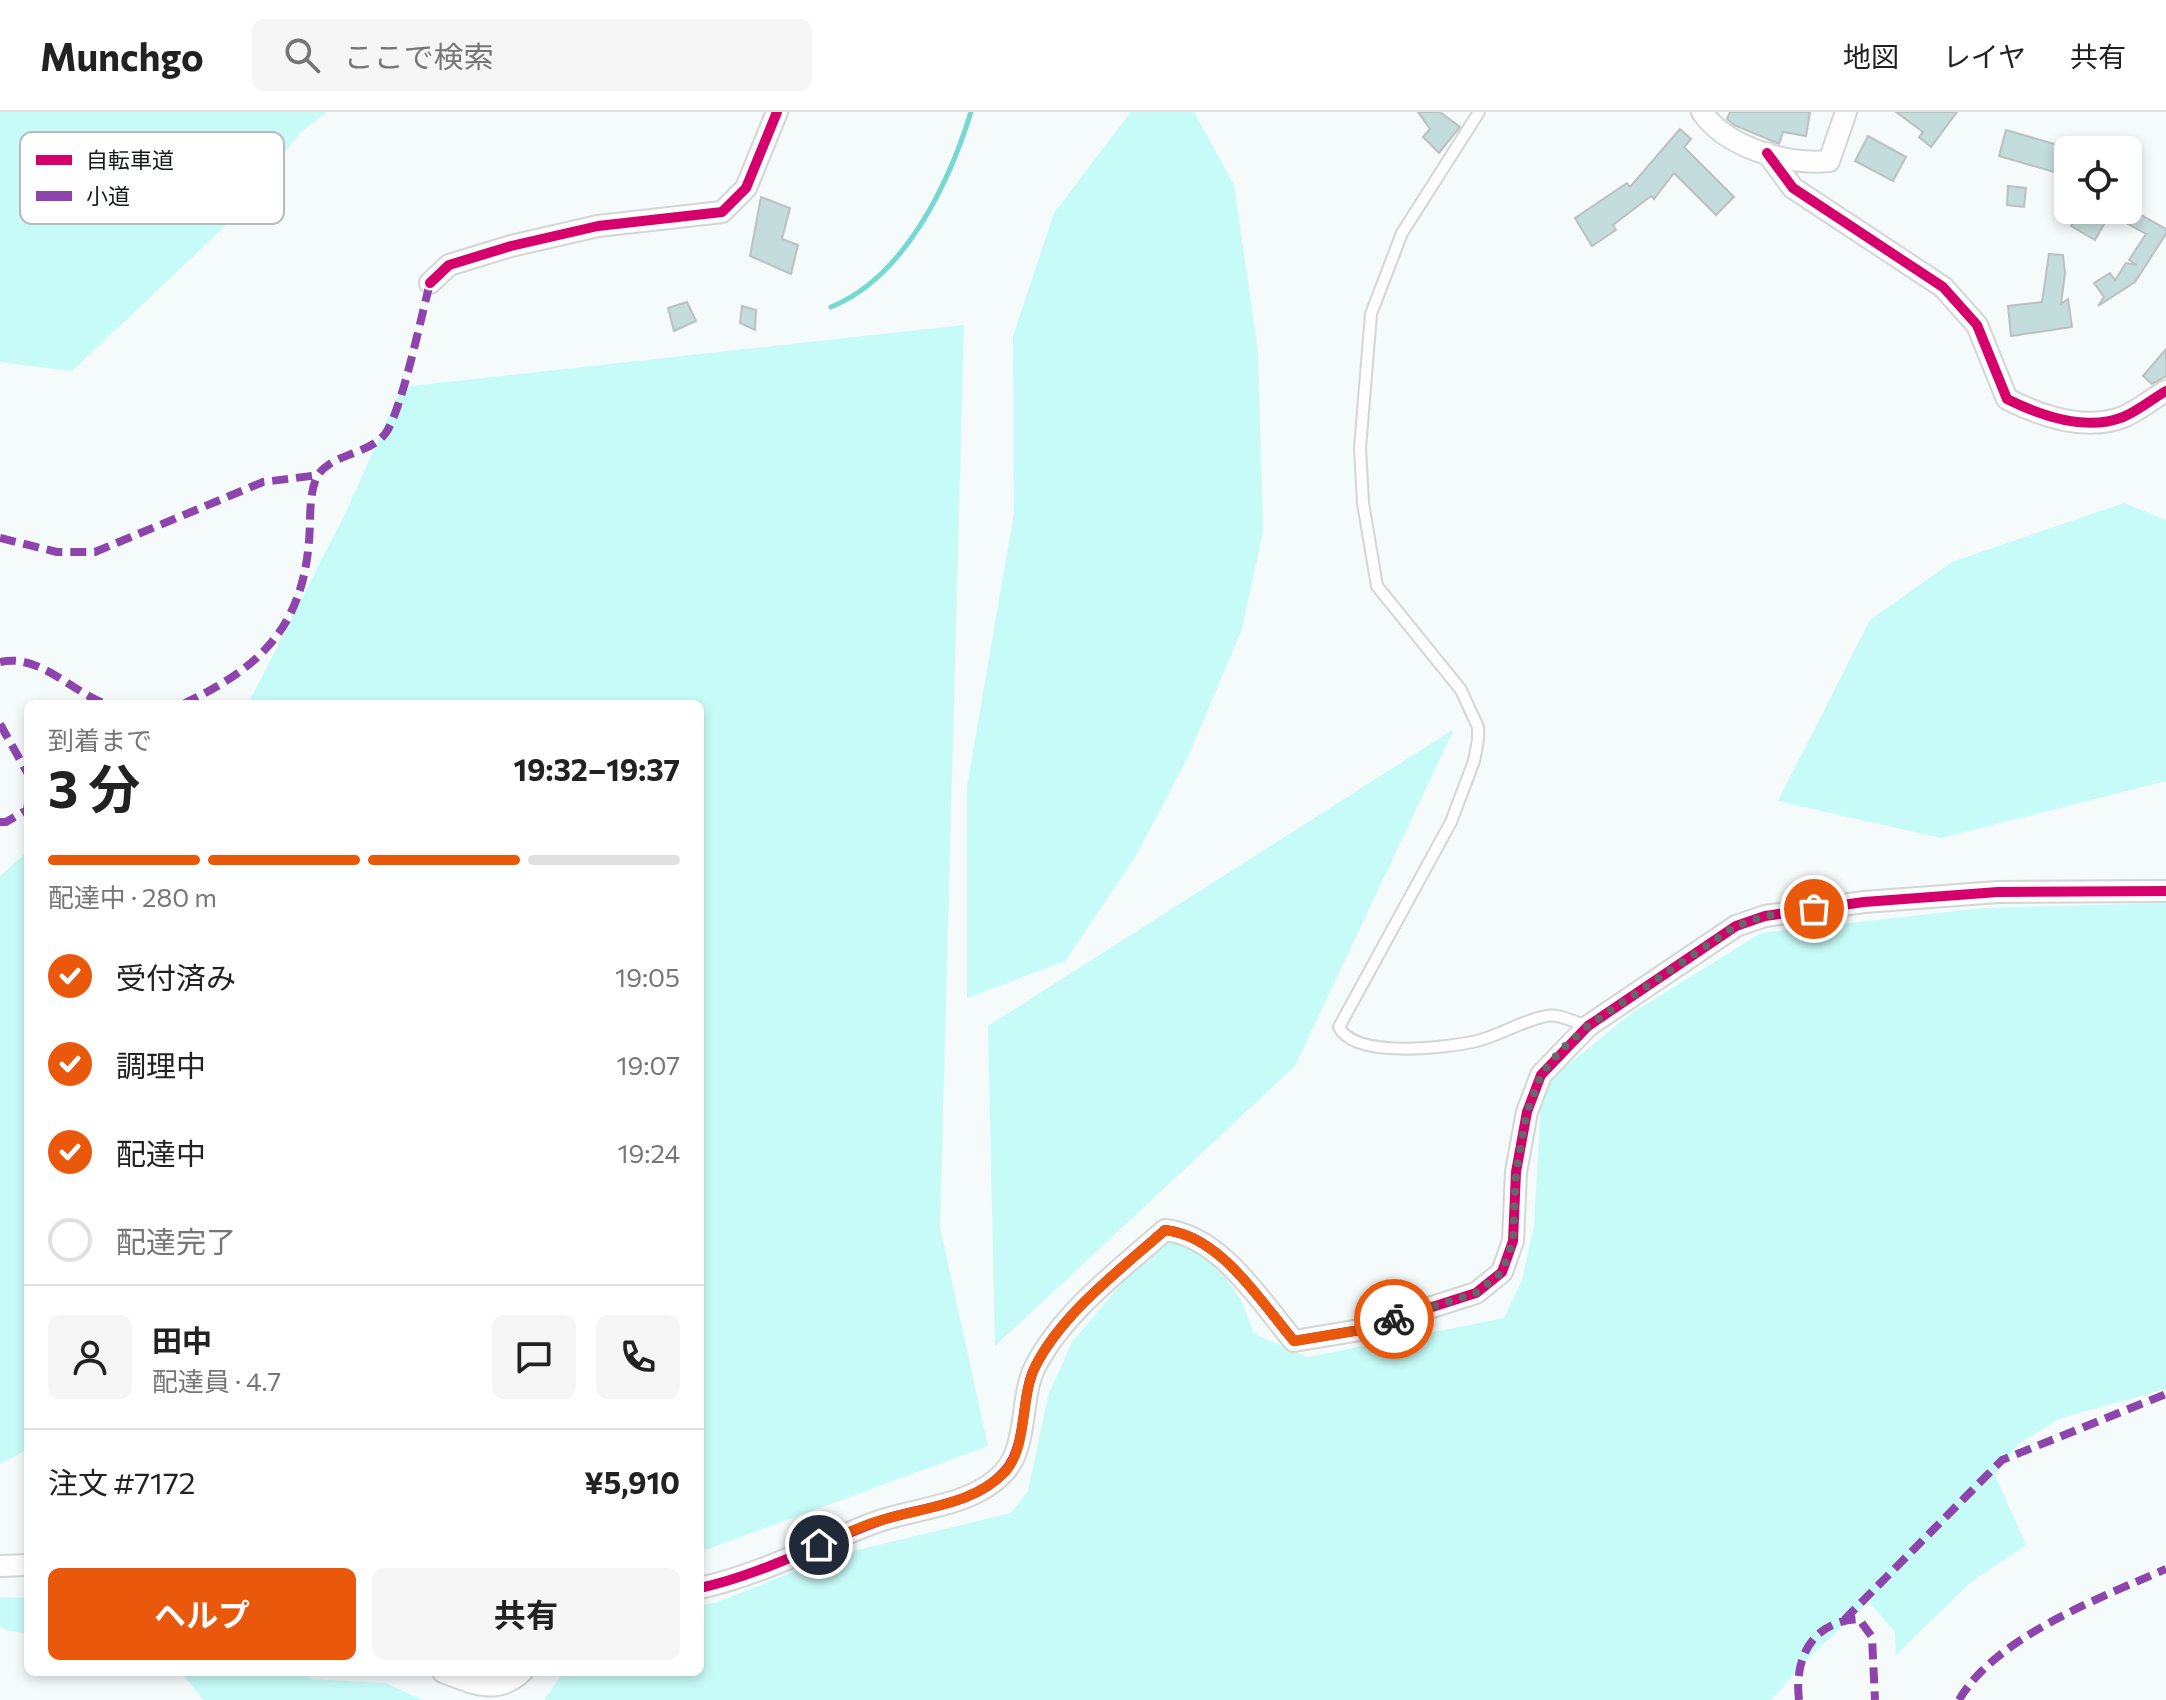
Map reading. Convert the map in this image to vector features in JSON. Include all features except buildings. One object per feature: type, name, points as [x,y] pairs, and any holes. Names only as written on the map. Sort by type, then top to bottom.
[{"type":"street","points":[[430,283],[449,265],[511,246],[598,226],[722,212],[746,188],[777,112]]},
{"type":"street","points":[[1702,112],[1748,148],[1815,163],[1829,161],[1846,112]]},
{"type":"street","points":[[1767,153],[1793,188],[1943,287],[1977,325],[2007,399],[2035,413],[2094,425],[2124,417],[2166,391]]},
{"type":"street","points":[[704,1587],[734,1580],[875,1522],[972,1494],[1005,1471],[1016,1449],[1034,1369],[1050,1342],[1104,1283],[1165,1230],[1181,1232],[1221,1257],[1294,1341],[1360,1330],[1476,1293],[1502,1272],[1513,1241],[1516,1172],[1527,1112],[1541,1075],[1588,1026],[1736,926],[1765,916],[1864,902],[1998,892],[2166,891]]},
{"type":"street","points":[[0,1566],[24,1565]]},
{"type":"street","points":[[453,1676],[477,1685],[497,1687],[518,1676]]},
{"type":"lane","points":[[1479,112],[1402,233],[1371,314],[1360,448],[1363,503],[1377,586],[1461,690],[1478,727],[1478,740],[1474,761],[1451,822],[1339,1027],[1344,1037],[1357,1044],[1387,1049],[1476,1041],[1550,1015],[1588,1026]]},
{"type":"shaded area","points":[[0,112],[327,112],[301,132],[284,153],[284,132],[20,132],[20,224],[226,224],[72,371],[0,362]]},
{"type":"shaded area","points":[[1131,112],[1194,112],[1234,185],[1258,352],[1263,532],[1242,629],[1187,759],[1134,859],[1065,961],[967,998],[967,786],[1014,513],[1013,336],[1054,213]]},
{"type":"shaded area","points":[[964,325],[940,1227],[988,1446],[704,1551],[704,700],[250,700],[346,512],[402,387]]},
{"type":"shaded area","points":[[2124,503],[2166,520],[2166,781],[1941,838],[1778,801],[1870,620],[1952,562]]},
{"type":"shaded area","points":[[1454,729],[1295,1066],[995,1346],[988,1026]]},
{"type":"shaded area","points":[[24,855],[24,1451],[0,1464],[0,876]]},
{"type":"shaded area","points":[[2166,903],[2166,1389],[2061,1418],[2018,1444],[1995,1475],[2026,1545],[1971,1582],[1896,1655],[1895,1632],[1869,1602],[1808,1658],[1771,1700],[544,1700],[561,1676],[704,1676],[704,1604],[715,1603],[833,1556],[1011,1513],[1028,1491],[1048,1396],[1072,1342],[1160,1238],[1202,1242],[1242,1302],[1254,1334],[1308,1357],[1504,1318],[1522,1280],[1534,1226],[1541,1100],[1555,1075],[1632,1013],[1761,933],[1983,908]]},
{"type":"shaded area","points":[[0,1597],[24,1598],[24,1633],[8,1631],[0,1626]]},
{"type":"shaded area","points":[[184,1676],[307,1676],[311,1679],[386,1683],[422,1700],[203,1700]]},
{"type":"waterway","points":[[831,307],[857,293],[881,274],[902,251],[937,197],[971,112]]},
{"type":"marked path","points":[[191,700],[210,691],[254,660],[286,622],[305,572],[315,482],[332,462],[369,446],[385,434],[398,406],[430,283]]},
{"type":"marked path","points":[[0,538],[57,552],[95,552],[263,482],[319,475]]},
{"type":"marked path","points":[[0,662],[14,661],[42,668],[97,700]]},
{"type":"marked path","points":[[0,724],[24,767]]},
{"type":"marked path","points":[[0,822],[24,812]]},
{"type":"marked path","points":[[1844,1620],[2002,1460],[2166,1394]]},
{"type":"marked path","points":[[1959,1700],[1976,1677],[2023,1638],[2082,1606],[2166,1569]]},
{"type":"marked path","points":[[1799,1700],[1800,1670],[1810,1644],[1829,1627],[1859,1619],[1872,1637],[1875,1700]]},
{"type":"cycle path","points":[[430,283],[449,265],[511,246],[598,226],[722,212],[746,188],[777,112]]},
{"type":"cycle path","points":[[1767,153],[1793,188],[1943,287],[1977,325],[2007,399],[2049,416],[2094,423],[2123,417],[2166,391]]},
{"type":"cycle path","points":[[704,1587],[765,1568],[888,1518],[960,1500],[992,1483],[1005,1471],[1017,1448],[1030,1379],[1047,1347],[1094,1293],[1165,1230],[1204,1244],[1221,1257],[1253,1290],[1294,1341],[1360,1330],[1476,1293],[1502,1272],[1513,1241],[1516,1172],[1527,1112],[1541,1075],[1588,1026],[1736,926],[1765,916],[1864,902],[1998,892],[2166,891]]},
{"type":"way so far","points":[[1394,1319],[1476,1293],[1502,1272],[1513,1241],[1516,1172],[1527,1112],[1541,1075],[1561,1050],[1588,1026],[1736,926],[1765,916],[1814,909]]},
{"type":"route","points":[[819,1545],[875,1522],[972,1494],[1005,1471],[1016,1449],[1034,1369],[1050,1342],[1104,1283],[1165,1230],[1181,1232],[1221,1257],[1294,1341],[1360,1330],[1394,1319]]}]
